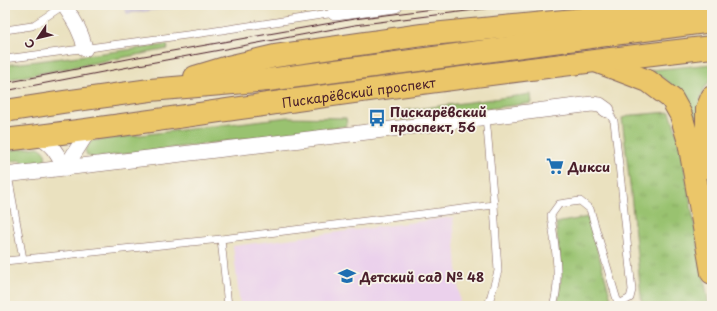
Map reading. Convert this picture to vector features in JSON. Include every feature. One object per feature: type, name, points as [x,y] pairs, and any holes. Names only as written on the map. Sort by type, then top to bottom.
[{"type":"main road","points":[[150,90],[228,67],[275,56],[422,35],[712,6]]},
{"type":"main road","name":"Пискарёвский проспект","points":[[5,111],[150,90],[268,80],[712,21]]},
{"type":"main road","name":"Пискарёвский проспект","points":[[5,140],[97,129],[297,100],[712,47]]},
{"type":"main road","points":[[595,61],[648,81],[672,99],[681,115],[689,142],[712,273]]},
{"type":"main road","points":[[712,97],[707,109],[707,138],[712,168]]},
{"type":"street","points":[[64,5],[81,32],[85,49]]},
{"type":"street","points":[[335,13],[395,5]]},
{"type":"street","points":[[7,175],[592,104],[600,105],[607,110]]},
{"type":"street","points":[[65,168],[86,135],[97,129]]},
{"type":"street","points":[[37,136],[48,142],[57,152],[65,168]]},
{"type":"lane","points":[[5,30],[32,26],[64,5]]},
{"type":"lane","points":[[5,59],[202,33],[335,13]]},
{"type":"lane","points":[[553,306],[556,299],[557,272],[551,215],[559,204],[580,201],[590,210],[617,300],[621,303],[630,298],[632,290],[614,121],[607,110]]},
{"type":"lane","points":[[486,118],[498,271],[488,306]]},
{"type":"lane","points":[[7,175],[23,259]]},
{"type":"lane","points":[[5,261],[221,239],[494,205]]},
{"type":"lane","points":[[221,239],[228,306]]},
{"type":"shaded area","points":[[122,5],[195,5],[127,14]]},
{"type":"shaded area","name":"Детский сад № 48","points":[[453,217],[460,306],[240,306],[233,246]]},
{"type":"green space","points":[[167,45],[168,49],[5,80],[5,65]]},
{"type":"green space","points":[[712,64],[712,78],[704,89],[701,97],[697,129],[674,87],[651,70]]},
{"type":"green space","points":[[531,94],[532,103],[402,120],[401,111]]},
{"type":"green space","points":[[670,112],[680,143],[709,306],[642,306],[622,118],[633,115]]},
{"type":"green space","points":[[288,117],[346,118],[347,126],[93,158],[87,155],[85,150],[91,141]]},
{"type":"green space","points":[[38,147],[43,150],[45,154],[44,161],[41,163],[21,166],[21,160],[5,162],[5,151]]},
{"type":"green space","points":[[588,217],[612,306],[558,306],[561,275],[556,223]]},
{"type":"tram line","points":[[5,83],[138,57],[354,19],[466,5]]},
{"type":"tram line","points":[[5,91],[355,25],[515,5]]},
{"type":"place","name":"Пискарёвский проспект, 56","points":[[377,118]]},
{"type":"place","name":"Дикси","points":[[555,166]]},
{"type":"place","name":"Детский сад № 48","points":[[347,276]]}]
